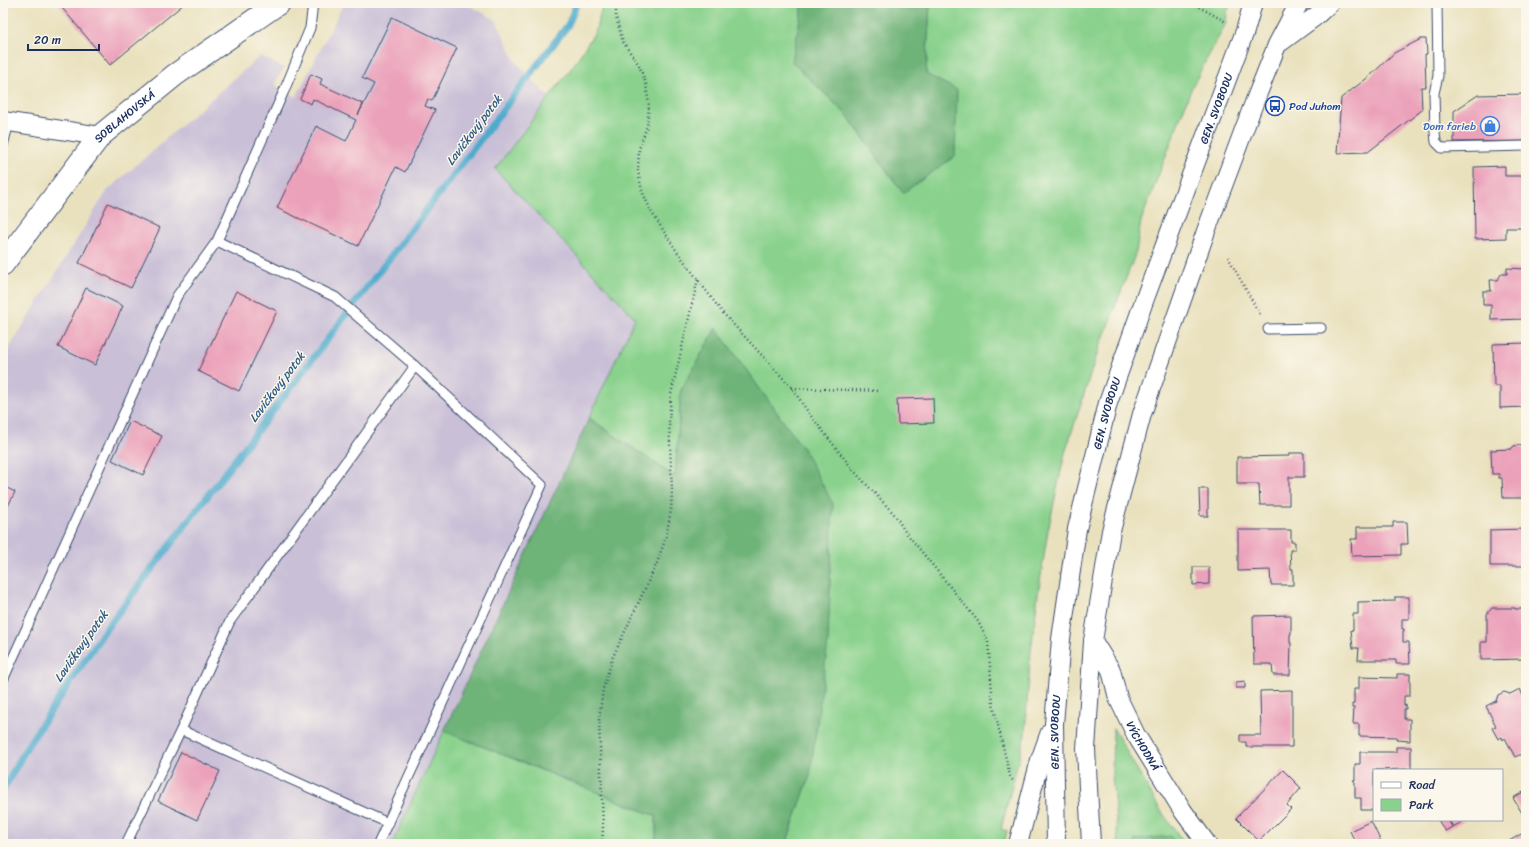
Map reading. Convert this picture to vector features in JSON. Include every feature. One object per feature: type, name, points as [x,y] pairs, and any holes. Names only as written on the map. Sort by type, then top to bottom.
[{"type":"street","name":"SOBLAHOVSKÁ","points":[[3,264],[100,136],[175,75],[278,3]]},
{"type":"street","name":"GEN. SVOBODU","points":[[1056,844],[1054,724],[1061,639],[1077,529],[1108,404],[1146,294],[1245,31],[1253,3]]},
{"type":"street","points":[[1091,844],[1086,749],[1093,641],[1111,531],[1142,414],[1209,224],[1254,102],[1277,45],[1299,3]]},
{"type":"street","points":[[1277,45],[1316,16],[1330,3]]},
{"type":"street","points":[[6,122],[100,136]]},
{"type":"street","name":"VÝCHODNÁ","points":[[1093,641],[1111,670],[1118,698],[1136,735],[1183,811],[1206,844]]},
{"type":"street","points":[[1018,844],[1040,760],[1054,724]]},
{"type":"lane","points":[[3,680],[177,296],[217,241],[310,28],[313,3]]},
{"type":"lane","points":[[1437,3],[1438,76],[1434,92],[1436,142],[1442,148],[1526,146]]},
{"type":"lane","points":[[3,145],[6,122]]},
{"type":"lane","points":[[217,241],[336,297],[415,366],[542,485],[378,844]]},
{"type":"lane","points":[[1268,329],[1321,328]]},
{"type":"lane","points":[[126,844],[182,730],[230,621],[415,366]]},
{"type":"lane","points":[[182,730],[388,823]]},
{"type":"path","points":[[616,3],[616,17],[624,42],[639,65],[646,84],[649,106],[647,126],[639,149],[638,171],[642,191],[652,213],[678,253],[722,312],[792,388],[808,412],[854,471],[895,515],[904,530],[977,620],[988,641],[993,704],[1010,776],[1016,786]]},
{"type":"path","points":[[1192,3],[1226,23]]},
{"type":"path","points":[[1228,257],[1268,329]]},
{"type":"path","points":[[602,844],[603,828],[599,720],[603,689],[612,659],[657,563],[666,537],[671,510],[672,490],[669,421],[672,394],[698,279]]},
{"type":"path","points":[[792,388],[880,391]]},
{"type":"shaded area","points":[[344,3],[465,3],[496,20],[516,62],[549,97],[495,169],[635,318],[392,844],[3,844],[3,358],[107,191],[260,56],[284,68],[274,85],[296,97]]},
{"type":"green space","points":[[603,3],[803,3],[793,62],[847,115],[903,193],[926,74],[930,3],[1231,3],[1227,12],[1226,23],[1192,87],[1141,221],[1136,252],[1095,360],[1065,453],[1048,530],[1038,594],[1030,659],[1025,734],[1001,829],[1007,831],[1004,844],[786,844],[810,775],[716,329],[681,390],[675,478],[589,418],[635,318],[495,169],[573,66],[595,32]]},
{"type":"green space","points":[[803,3],[930,3],[926,74],[957,90],[955,156],[903,193],[847,115],[792,62]]},
{"type":"green space","points":[[716,328],[804,450],[833,504],[828,643],[810,775],[786,844],[656,844],[656,816],[444,731],[589,418],[675,477],[681,390]]},
{"type":"green space","points":[[1113,728],[1161,811],[1185,844],[1118,844],[1112,775]]},
{"type":"green space","points":[[444,731],[656,816],[656,844],[392,844]]},
{"type":"green space","points":[[1171,836],[1175,844],[1134,844],[1135,840]]},
{"type":"building","points":[[58,3],[185,3],[110,65]]},
{"type":"building","points":[[392,17],[457,48],[432,101],[428,99],[425,106],[435,110],[405,172],[396,167],[358,246],[277,208],[316,126],[346,141],[356,120],[313,99],[311,104],[300,99],[311,74],[322,79],[320,84],[363,104],[358,115],[374,84],[362,78]]},
{"type":"building","points":[[1421,39],[1426,39],[1427,54],[1425,54],[1426,87],[1421,87],[1422,110],[1368,152],[1337,153],[1341,98],[1370,76],[1394,53]]},
{"type":"building","name":"Dom farieb","points":[[1526,94],[1526,141],[1454,142],[1454,111],[1478,95]]},
{"type":"building","points":[[1505,166],[1505,176],[1526,176],[1526,228],[1506,228],[1506,238],[1475,239],[1474,167]]},
{"type":"building","points":[[108,203],[160,228],[131,288],[79,263]]},
{"type":"building","points":[[1507,268],[1526,269],[1526,319],[1491,320],[1491,305],[1483,305],[1483,291],[1491,291],[1490,280],[1498,280],[1501,274],[1507,274]]},
{"type":"building","points":[[86,288],[123,306],[95,365],[58,347]]},
{"type":"building","points":[[236,291],[277,311],[239,391],[198,371]]},
{"type":"building","points":[[1526,343],[1526,407],[1500,408],[1500,386],[1494,386],[1493,344]]},
{"type":"building","points":[[933,398],[934,423],[898,424],[897,399]]},
{"type":"building","points":[[130,421],[162,436],[143,475],[112,460]]},
{"type":"building","points":[[1520,445],[1526,449],[1526,498],[1503,498],[1502,478],[1499,478],[1499,474],[1492,474],[1491,450],[1511,449],[1514,446]]},
{"type":"building","points":[[1289,453],[1304,453],[1304,477],[1289,477],[1289,505],[1260,505],[1259,484],[1237,484],[1237,457],[1289,456]]},
{"type":"building","points":[[3,486],[15,492],[3,516]]},
{"type":"building","points":[[1199,489],[1208,489],[1208,516],[1200,516]]},
{"type":"building","points":[[1393,522],[1407,522],[1408,544],[1401,544],[1401,555],[1352,556],[1351,539],[1357,539],[1357,527],[1393,527]]},
{"type":"building","points":[[1526,529],[1526,566],[1490,566],[1490,530]]},
{"type":"building","points":[[1238,530],[1291,530],[1291,542],[1295,542],[1295,550],[1290,550],[1291,569],[1293,569],[1293,585],[1271,585],[1270,570],[1238,571]]},
{"type":"building","points":[[1193,567],[1209,567],[1209,584],[1193,585]]},
{"type":"building","points":[[1395,597],[1409,597],[1409,619],[1402,619],[1402,629],[1404,629],[1403,642],[1409,642],[1410,664],[1396,664],[1396,660],[1358,660],[1359,648],[1353,648],[1351,630],[1353,630],[1353,614],[1358,614],[1358,602],[1395,601]]},
{"type":"building","points":[[1522,607],[1526,607],[1526,659],[1481,660],[1481,642],[1487,642],[1487,614],[1492,608],[1523,609]]},
{"type":"building","points":[[1291,615],[1290,675],[1273,675],[1272,664],[1254,664],[1253,616]]},
{"type":"building","points":[[1397,674],[1410,674],[1410,696],[1404,696],[1404,706],[1406,705],[1406,709],[1404,709],[1404,719],[1410,719],[1410,741],[1396,740],[1397,737],[1359,736],[1359,724],[1353,724],[1354,708],[1352,708],[1352,704],[1354,704],[1354,689],[1359,689],[1359,677],[1397,678]]},
{"type":"building","points":[[1245,681],[1245,688],[1236,688],[1236,682]]},
{"type":"building","points":[[1520,689],[1526,702],[1526,752],[1515,757],[1505,738],[1503,740],[1502,737],[1498,739],[1492,728],[1496,726],[1486,706],[1496,701],[1498,695],[1504,692],[1510,694]]},
{"type":"building","points":[[1292,690],[1292,747],[1246,747],[1246,742],[1240,742],[1240,735],[1261,735],[1260,691]]},
{"type":"building","points":[[1396,747],[1411,747],[1411,769],[1373,769],[1373,810],[1361,810],[1361,798],[1355,798],[1355,782],[1353,780],[1355,780],[1355,764],[1360,764],[1360,752],[1396,752]]},
{"type":"building","points":[[181,752],[220,771],[197,820],[158,801]]},
{"type":"building","points":[[1283,770],[1301,788],[1287,805],[1291,809],[1259,841],[1236,818]]},
{"type":"building","points":[[1525,791],[1526,818],[1513,798]]},
{"type":"building","points":[[1371,821],[1382,844],[1356,844],[1350,831]]},
{"type":"building","points":[[1439,821],[1449,821],[1452,827],[1445,831]]},
{"type":"building","points":[[1450,821],[1463,821],[1453,827]]},
{"type":"building","points":[[1523,833],[1526,838],[1526,844],[1504,844]]},
{"type":"waterway","name":"Lavičkový potok","points":[[3,790],[28,745],[105,630],[568,25],[577,3]]},
{"type":"place","name":"Pod Juhom","points":[[1275,106]]},
{"type":"place","name":"Dom farieb","points":[[1490,126]]}]
